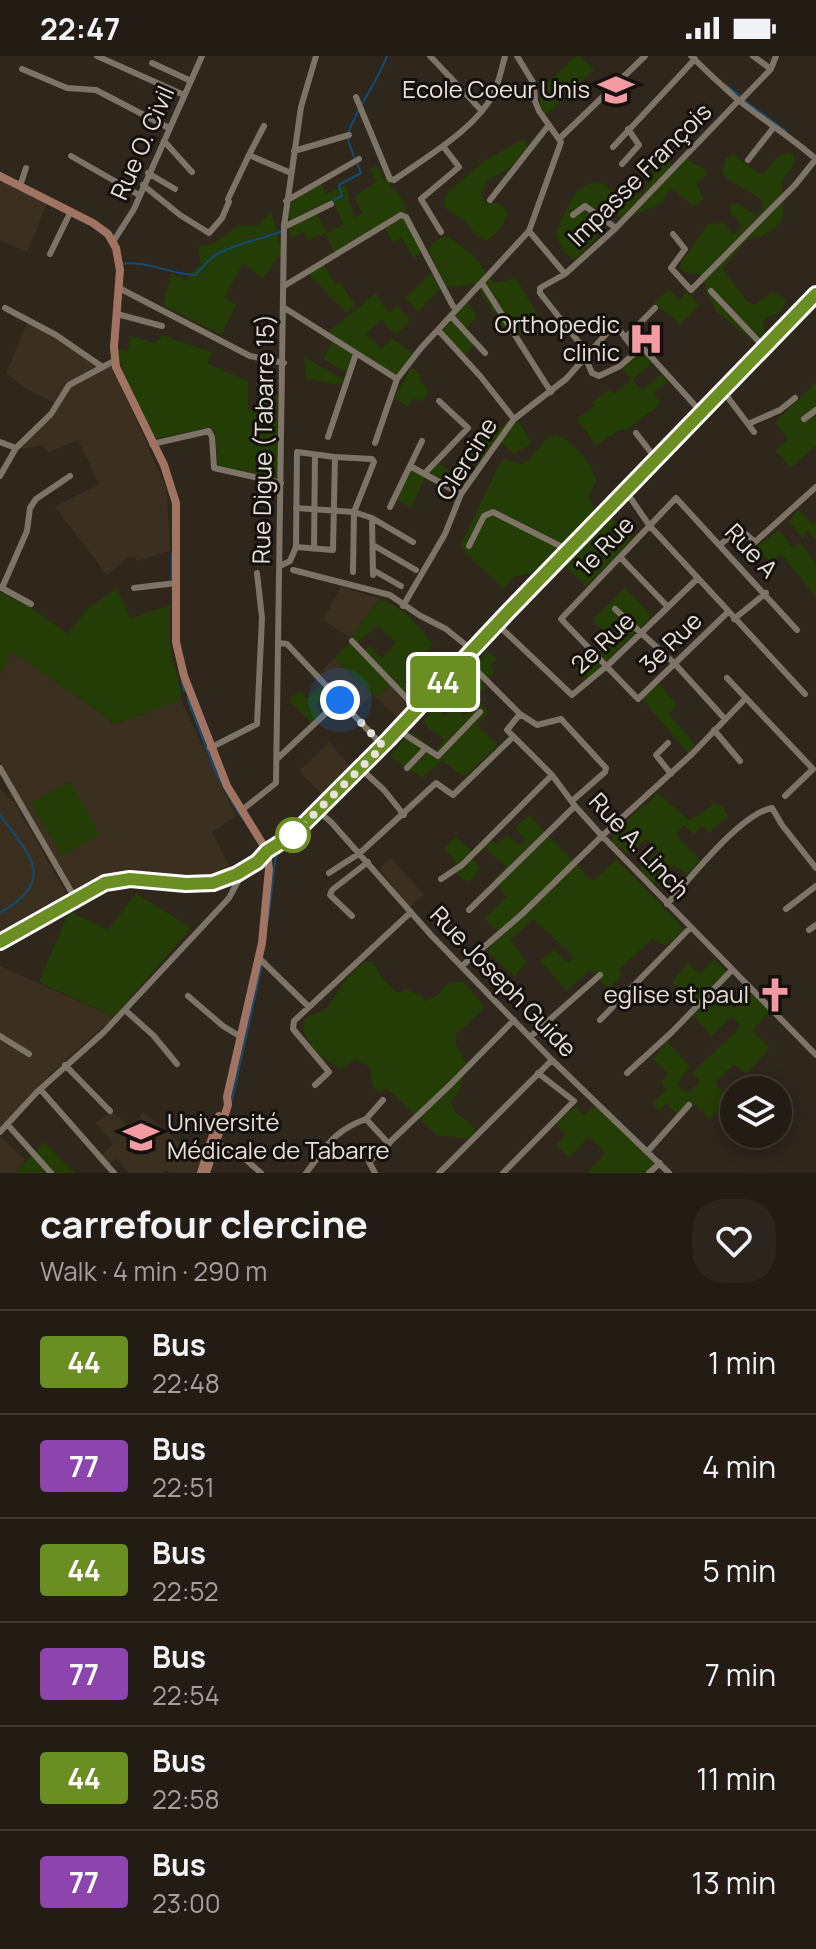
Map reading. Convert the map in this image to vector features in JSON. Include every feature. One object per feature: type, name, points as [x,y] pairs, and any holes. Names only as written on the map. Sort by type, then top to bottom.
[{"type":"main road","points":[[0,176],[101,228],[113,242],[119,261],[114,361],[164,465],[176,503],[176,642],[180,661],[210,748],[227,786],[267,851],[269,869],[259,958],[227,1097],[228,1105],[204,1173]]},
{"type":"main road","points":[[204,1173],[227,1097]]},
{"type":"street","points":[[97,56],[184,95]]},
{"type":"street","name":"Rue O. Civil","points":[[113,242],[139,195],[202,56]]},
{"type":"street","name":"Rue Digue (Tabarre 15)","points":[[242,810],[276,783],[284,225],[301,107],[316,56]]},
{"type":"street","points":[[430,56],[482,111]]},
{"type":"street","points":[[356,97],[390,179],[394,180],[443,146],[482,111],[495,91],[505,56]]},
{"type":"street","points":[[375,443],[397,379],[529,231],[561,142],[548,126],[535,101],[534,84],[517,56]]},
{"type":"street","points":[[559,139],[645,56]]},
{"type":"street","points":[[613,147],[695,60],[705,56]]},
{"type":"street","points":[[753,56],[771,69],[776,56]]},
{"type":"street","points":[[673,234],[685,249],[671,268],[691,290],[795,185],[816,159],[740,101],[695,60]]},
{"type":"street","points":[[152,63],[191,81]]},
{"type":"street","points":[[22,69],[67,88],[96,90],[169,128]]},
{"type":"street","name":"Impasse François","points":[[587,356],[540,293],[540,288],[565,274],[616,228],[771,69]]},
{"type":"street","points":[[143,185],[180,215],[209,233],[222,218],[228,199],[264,126]]},
{"type":"street","points":[[490,200],[548,126]]},
{"type":"street","points":[[748,160],[774,127]]},
{"type":"street","points":[[622,164],[639,145],[628,129]]},
{"type":"street","points":[[294,151],[349,135]]},
{"type":"street","points":[[164,141],[192,172]]},
{"type":"street","points":[[441,232],[421,199],[459,167],[443,146]]},
{"type":"street","points":[[249,155],[291,173]]},
{"type":"street","points":[[71,156],[139,195]]},
{"type":"street","points":[[286,201],[359,159]]},
{"type":"street","points":[[20,186],[26,168]]},
{"type":"street","points":[[148,173],[175,189]]},
{"type":"street","points":[[284,225],[331,204]]},
{"type":"street","points":[[573,215],[585,206],[616,228]]},
{"type":"street","points":[[50,254],[71,211]]},
{"type":"street","points":[[284,286],[378,227],[404,215],[453,306]]},
{"type":"street","points":[[529,231],[565,274]]},
{"type":"street","points":[[482,283],[551,392]]},
{"type":"street","points":[[119,288],[250,356],[284,363]]},
{"type":"street","points":[[711,291],[764,347]]},
{"type":"street","points":[[0,942],[75,898],[116,879],[201,885],[219,881],[257,862],[267,851],[294,834],[362,769],[472,650],[816,294]]},
{"type":"street","points":[[283,307],[397,379]]},
{"type":"street","points":[[5,308],[56,335],[101,366]]},
{"type":"street","points":[[636,352],[625,338],[655,308]]},
{"type":"street","points":[[117,314],[162,326]]},
{"type":"street","points":[[451,316],[485,353]]},
{"type":"street","name":"Clercine","points":[[403,606],[445,534],[461,494],[514,419],[551,392],[615,324],[625,338]]},
{"type":"street","points":[[438,330],[514,419]]},
{"type":"street","points":[[587,356],[592,373],[599,376],[622,365],[643,348],[702,413]]},
{"type":"street","points":[[328,437],[356,354]]},
{"type":"street","points":[[0,476],[16,448],[51,414],[69,385],[114,361]]},
{"type":"street","points":[[723,391],[754,432]]},
{"type":"street","points":[[748,424],[780,410],[795,398]]},
{"type":"street","points":[[425,473],[468,428],[439,401]]},
{"type":"street","points":[[804,419],[816,410]]},
{"type":"street","points":[[152,444],[209,431],[214,468],[281,483]]},
{"type":"street","points":[[636,433],[656,459]]},
{"type":"street","points":[[390,507],[422,441]]},
{"type":"street","points":[[0,442],[16,448]]},
{"type":"street","points":[[280,566],[290,561],[296,547],[297,452],[372,459],[374,462],[354,512],[353,572]]},
{"type":"street","points":[[314,549],[315,455]]},
{"type":"street","points":[[296,547],[333,550],[335,457]]},
{"type":"street","points":[[410,466],[461,494]]},
{"type":"street","points":[[31,604],[1,587],[27,531],[30,508],[36,499],[70,476]]},
{"type":"street","points":[[721,544],[740,529],[755,542],[816,487]]},
{"type":"street","points":[[625,490],[649,525],[805,694]]},
{"type":"street","name":"Rue A","points":[[676,498],[797,630]]},
{"type":"street","name":"1e Rue","points":[[608,665],[561,619],[676,498]]},
{"type":"street","points":[[296,508],[354,512],[372,518],[413,542]]},
{"type":"street","points":[[469,546],[484,516],[493,512],[568,550]]},
{"type":"street","points":[[372,518],[373,573],[401,586]]},
{"type":"street","points":[[373,545],[416,570]]},
{"type":"street","points":[[620,557],[668,607]]},
{"type":"street","points":[[293,570],[390,595],[403,606],[446,629],[472,650]]},
{"type":"street","points":[[210,748],[257,724],[262,618],[257,573]]},
{"type":"street","name":"2e Rue","points":[[497,624],[568,694],[576,692],[608,665],[697,579]]},
{"type":"street","points":[[134,588],[176,583]]},
{"type":"street","points":[[734,619],[766,593]]},
{"type":"street","points":[[615,609],[675,664],[725,719]]},
{"type":"street","name":"3e Rue","points":[[608,665],[638,699],[728,612]]},
{"type":"street","points":[[352,641],[417,709]]},
{"type":"street","points":[[279,643],[287,644],[383,746]]},
{"type":"street","points":[[466,660],[520,714],[537,725],[561,719],[606,768],[469,910]]},
{"type":"street","points":[[727,678],[815,768],[785,796]]},
{"type":"street","points":[[463,965],[521,915],[671,774],[746,698]]},
{"type":"street","points":[[278,758],[340,700]]},
{"type":"street","points":[[398,730],[439,756],[480,712]]},
{"type":"street","points":[[329,873],[360,853],[436,783],[453,795],[513,737],[507,728],[520,714]]},
{"type":"street","points":[[714,730],[740,761]]},
{"type":"street","name":"Rue A. Linch","points":[[513,737],[552,775],[602,836],[816,1055]]},
{"type":"street","points":[[668,743],[656,755],[671,774]]},
{"type":"street","points":[[407,768],[425,749]]},
{"type":"street","points":[[0,768],[75,898]]},
{"type":"street","points":[[362,769],[404,815]]},
{"type":"street","points":[[441,879],[462,865],[552,775]]},
{"type":"street","points":[[667,904],[751,816],[765,809],[772,808],[816,868]]},
{"type":"street","name":"Rue Joseph Guide","points":[[318,811],[552,1060],[669,1173]]},
{"type":"street","points":[[352,916],[330,895],[332,890],[368,862]]},
{"type":"street","points":[[0,1132],[40,1089],[125,1010],[229,898],[244,870]]},
{"type":"street","points":[[786,909],[816,886]]},
{"type":"street","points":[[315,1085],[329,1072],[292,1025],[411,912]]},
{"type":"street","points":[[809,930],[816,925]]},
{"type":"street","points":[[600,1020],[690,928]]},
{"type":"street","points":[[259,958],[309,1007]]},
{"type":"street","points":[[627,1073],[731,971]]},
{"type":"street","points":[[530,1037],[600,975]]},
{"type":"street","points":[[188,996],[241,1037]]},
{"type":"street","points":[[125,1010],[153,1035],[177,1064]]},
{"type":"street","points":[[375,1173],[369,1162],[514,1020]]},
{"type":"street","points":[[0,1036],[29,1054]]},
{"type":"street","points":[[439,1173],[552,1060]]},
{"type":"street","points":[[65,1065],[110,1111]]},
{"type":"street","points":[[538,1073],[574,1101]]},
{"type":"street","points":[[40,1089],[114,1173]]},
{"type":"street","points":[[503,1173],[584,1091]]},
{"type":"street","points":[[306,1173],[337,1133],[366,1119],[383,1100]]},
{"type":"street","points":[[648,1151],[689,1105]]},
{"type":"street","points":[[366,1119],[389,1144]]},
{"type":"street","points":[[7,1124],[51,1173]]},
{"type":"street","points":[[216,1143],[245,1159],[261,1173]]},
{"type":"street","points":[[649,1173],[660,1163]]},
{"type":"street","points":[[102,1173],[109,1165]]},
{"type":"shaded area","points":[[0,180],[47,204],[27,252],[0,240]]},
{"type":"shaded area","points":[[28,321],[49,331],[101,368],[111,363],[167,490],[170,551],[137,561],[135,557],[129,557],[107,575],[55,507],[99,484],[78,440],[49,452],[42,446],[19,449],[53,417],[59,405],[26,389],[6,373]]},
{"type":"shaded area","points":[[341,586],[379,599],[351,638],[323,620]]},
{"type":"shaded area","points":[[12,651],[108,718],[112,725],[181,700],[236,816],[212,832],[233,873],[199,879],[145,875],[128,877],[93,883],[75,894],[0,762],[0,675]]},
{"type":"shaded area","points":[[334,659],[372,694],[354,712],[318,674]]},
{"type":"shaded area","points":[[391,684],[413,707],[401,721],[376,698]]},
{"type":"shaded area","points":[[329,742],[352,769],[325,797],[299,771]]},
{"type":"shaded area","points":[[0,789],[15,803],[66,893],[0,935]]},
{"type":"shaded area","points":[[391,858],[424,895],[410,907],[379,868]]},
{"type":"shaded area","points":[[0,966],[114,1017],[51,1073],[0,1127]]},
{"type":"shaded area","name":"Université Médicale de Tabarre","points":[[112,1111],[131,1130],[143,1112],[201,1159],[197,1173],[165,1170],[163,1173],[129,1173],[116,1158],[110,1164],[101,1156],[113,1143],[96,1123]]},
{"type":"shaded area","points":[[0,1136],[25,1160],[16,1171],[18,1173],[0,1173]]},
{"type":"green space","points":[[575,56],[594,70],[545,116],[540,104],[540,90]]},
{"type":"green space","points":[[521,140],[525,141],[527,149],[509,169],[488,180],[481,194],[484,202],[504,207],[504,223],[487,240],[479,238],[464,221],[445,208],[446,194],[481,163]]},
{"type":"green space","points":[[788,152],[794,160],[782,184],[784,209],[781,221],[766,234],[748,239],[722,269],[747,301],[754,305],[773,292],[786,299],[779,312],[765,318],[763,326],[766,333],[763,340],[755,343],[716,311],[706,291],[703,275],[680,270],[681,262],[708,224],[723,222],[732,234],[739,232],[741,224],[731,213],[730,205],[737,203],[757,216],[762,210],[763,203],[758,198],[722,172],[726,158],[733,154],[758,173],[766,172],[775,159]]},
{"type":"green space","points":[[665,158],[675,167],[686,159],[706,170],[706,175],[696,183],[703,198],[699,205],[692,206],[676,191],[669,190],[660,204],[626,219],[612,214],[601,205],[595,209],[595,217],[605,228],[598,236],[573,260],[562,249],[556,235],[566,209],[577,192],[591,183],[600,183],[620,200],[632,197],[644,190],[651,179],[653,167]]},
{"type":"green space","points":[[377,164],[383,179],[387,177],[407,210],[334,252],[326,233],[308,240],[304,232],[290,238],[289,203],[320,182],[326,194],[346,184],[354,218],[362,213],[354,196],[376,182],[370,169]],"holes":[[[333,201],[343,224],[327,233],[315,211]]]},
{"type":"green space","points":[[271,211],[282,253],[263,278],[243,264],[225,297],[236,305],[221,335],[163,305],[171,273],[185,280],[200,265],[199,246],[214,243],[239,225],[259,225]]},
{"type":"green space","points":[[404,217],[421,253],[414,258],[401,238],[393,243],[383,226]]},
{"type":"green space","points":[[445,236],[474,256],[495,283],[516,278],[540,319],[537,323],[521,334],[506,334],[476,284],[446,286],[429,251],[432,243]]},
{"type":"green space","points":[[323,264],[335,284],[340,282],[355,305],[346,313],[308,274]]},
{"type":"green space","points":[[431,273],[440,289],[418,312],[405,298]]},
{"type":"green space","points":[[669,289],[679,300],[687,292],[699,305],[681,325],[654,303]]},
{"type":"green space","points":[[376,293],[388,313],[397,306],[410,320],[396,335],[381,320],[366,334],[381,349],[392,338],[414,355],[396,378],[327,333]]},
{"type":"green space","points":[[468,302],[477,317],[466,329],[477,343],[464,355],[441,331]]},
{"type":"green space","points":[[162,335],[211,352],[208,364],[248,381],[248,409],[264,411],[263,386],[278,394],[278,479],[218,466],[215,434],[211,427],[154,439],[124,374],[117,349],[128,351],[130,336],[156,343]]},
{"type":"green space","points":[[332,341],[353,356],[347,373],[323,359]]},
{"type":"green space","points":[[642,351],[652,363],[633,380],[642,390],[661,374],[668,381],[653,393],[661,404],[626,430],[619,430],[596,446],[577,419],[595,406],[592,402],[610,389],[615,394],[631,379],[622,369]]},
{"type":"green space","points":[[305,357],[344,380],[342,385],[306,379]]},
{"type":"green space","points":[[412,367],[429,391],[421,402],[414,398],[408,407],[394,397]]},
{"type":"green space","points":[[816,382],[816,446],[790,468],[775,450],[788,439],[775,422]]},
{"type":"green space","points":[[509,420],[518,420],[531,443],[514,454],[496,439],[477,466],[464,450],[491,421],[500,428]]},
{"type":"green space","points":[[555,434],[574,447],[594,474],[597,480],[589,494],[598,513],[538,572],[516,576],[503,589],[464,551],[461,544],[500,463],[506,459],[522,464]]},
{"type":"green space","points":[[438,463],[449,470],[454,463],[472,477],[460,491],[429,474]]},
{"type":"green space","points":[[411,468],[426,475],[411,508],[396,499]]},
{"type":"green space","points":[[798,509],[812,524],[816,521],[816,540],[807,530],[803,539],[789,522]]},
{"type":"green space","points":[[607,513],[633,538],[586,587],[563,563]]},
{"type":"green space","points":[[779,530],[793,548],[800,542],[816,565],[816,597],[782,555],[770,563],[756,547]]},
{"type":"green space","points":[[117,588],[130,618],[170,605],[170,649],[181,700],[112,725],[108,718],[12,652],[0,675],[0,592],[30,607],[68,634],[87,609]]},
{"type":"green space","points":[[625,588],[652,616],[586,681],[574,670],[611,639],[592,620]]},
{"type":"green space","points":[[379,599],[410,617],[433,644],[416,663],[437,683],[417,705],[364,650],[370,646],[382,658],[396,643],[378,625],[357,643],[351,638]]},
{"type":"green space","points":[[350,642],[391,684],[376,698],[334,659]]},
{"type":"green space","points":[[486,651],[497,658],[491,666],[495,672],[482,683],[486,688],[475,697],[489,712],[477,725],[498,746],[464,777],[442,761],[422,778],[390,757],[411,731],[435,751],[444,740],[424,720],[436,706],[445,716],[454,705],[464,716],[471,710],[452,688]]},
{"type":"green space","points":[[659,683],[677,705],[669,714],[695,745],[689,754],[642,699]]},
{"type":"green space","points":[[322,685],[329,692],[315,706],[322,714],[312,723],[289,700],[299,691],[307,698]]},
{"type":"green space","points":[[70,781],[99,835],[62,856],[31,803]]},
{"type":"green space","points":[[657,792],[688,820],[713,803],[722,807],[728,816],[709,833],[702,826],[693,835],[684,825],[676,835],[700,860],[687,875],[674,865],[652,885],[639,868],[658,851],[646,839],[628,855],[613,843],[611,833]]},
{"type":"green space","points":[[529,815],[592,881],[617,859],[684,929],[666,946],[652,939],[618,971],[622,975],[609,989],[590,970],[567,991],[540,961],[554,949],[568,962],[574,957],[533,919],[510,940],[526,961],[515,977],[487,951],[500,934],[484,918],[506,897],[493,880],[506,867],[485,848],[473,858],[480,869],[468,883],[451,869],[456,863],[444,848],[456,836],[471,851],[487,836],[496,844],[507,835],[520,845],[526,840],[515,828]]},
{"type":"green space","points":[[136,893],[191,928],[114,1017],[39,982],[69,911],[108,930]]},
{"type":"green space","points":[[714,959],[731,976],[716,991],[735,1009],[751,994],[769,1011],[753,1031],[770,1048],[746,1074],[734,1064],[720,1076],[715,1083],[720,1089],[720,1108],[709,1120],[696,1104],[681,1118],[667,1104],[658,1111],[652,1103],[666,1090],[661,1082],[668,1074],[653,1059],[667,1041],[690,1067],[677,1084],[688,1094],[700,1081],[692,1073],[740,1027],[732,1016],[711,1036],[693,1015],[699,1009],[672,982],[688,963],[700,974]]},
{"type":"green space","points":[[365,962],[373,962],[385,982],[398,993],[405,989],[420,995],[425,1001],[438,995],[448,983],[463,981],[483,1005],[482,1010],[456,1034],[456,1045],[467,1064],[460,1089],[451,1102],[455,1111],[476,1131],[467,1139],[437,1135],[387,1089],[380,1092],[373,1088],[369,1066],[355,1060],[341,1068],[320,1055],[308,1041],[304,1033],[305,1018],[326,1008],[349,975]]},
{"type":"green space","points":[[595,1105],[655,1164],[645,1173],[587,1173],[605,1153],[589,1137],[569,1158],[556,1145],[566,1135],[556,1124],[576,1106],[584,1115]]},
{"type":"green space","points":[[44,1142],[75,1173],[16,1171]]},
{"type":"waterway","points":[[349,131],[387,56]]},
{"type":"waterway","points":[[727,86],[741,96]]},
{"type":"waterway","points":[[745,101],[786,131]]},
{"type":"waterway","points":[[347,137],[354,157]]},
{"type":"waterway","points":[[330,202],[342,196],[339,185],[361,173],[357,163]]},
{"type":"waterway","points":[[121,264],[139,264],[195,275],[211,258],[222,252],[282,231]]},
{"type":"waterway","points":[[501,624],[597,525]]},
{"type":"waterway","points":[[172,554],[172,580]]},
{"type":"waterway","points":[[182,682],[184,691]]},
{"type":"waterway","points":[[187,698],[216,773],[241,817]]},
{"type":"waterway","points":[[0,815],[21,843],[33,867],[33,878],[28,889],[18,901],[0,913]]},
{"type":"waterway","points":[[304,828],[316,816]]},
{"type":"waterway","points":[[268,843],[279,842]]},
{"type":"waterway","points":[[268,921],[276,854]]},
{"type":"waterway","points":[[255,866],[264,860]]},
{"type":"waterway","points":[[238,868],[251,861]]},
{"type":"waterway","points":[[227,874],[234,869]]},
{"type":"waterway","points":[[147,877],[174,880]]},
{"type":"waterway","points":[[176,887],[201,889],[236,877]]},
{"type":"waterway","points":[[140,883],[174,887]]},
{"type":"waterway","points":[[231,1104],[262,965]]},
{"type":"bus line","name":"44","points":[[0,942],[84,892],[105,883],[130,879],[201,885],[213,883],[257,862],[267,851],[294,834],[816,294]]},
{"type":"place","name":"Ecole Coeur Unis","points":[[616,90]]},
{"type":"place","name":"Orthopedic clinic","points":[[646,339]]},
{"type":"place","name":"eglise st paul","points":[[775,995]]},
{"type":"place","name":"Université Médicale de Tabarre","points":[[141,1137]]},
{"type":"route","points":[[293,835],[383,746],[340,700]]}]
